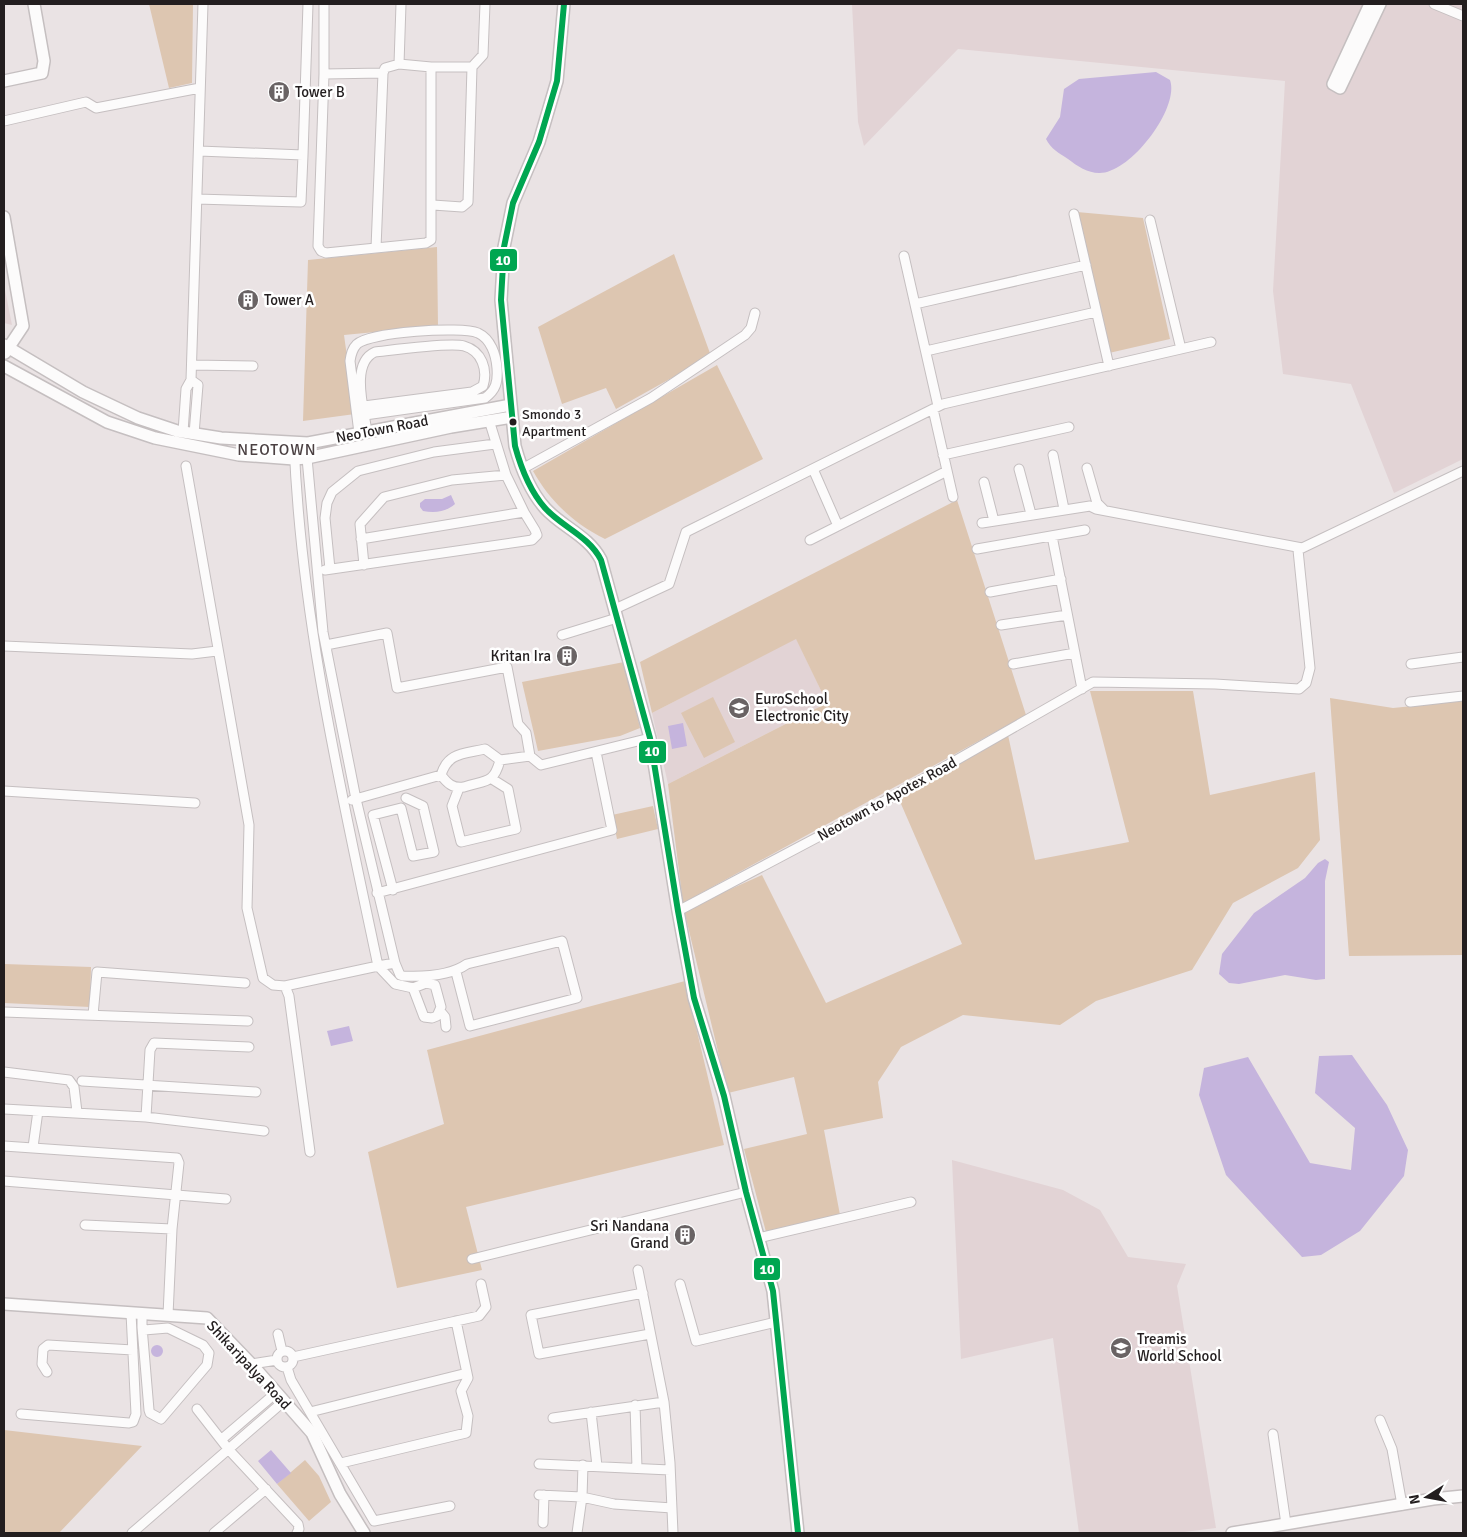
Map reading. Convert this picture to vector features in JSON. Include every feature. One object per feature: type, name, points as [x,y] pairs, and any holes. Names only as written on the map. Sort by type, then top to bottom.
[{"type":"street","points":[[4,81],[42,73],[44,61],[34,4]]},
{"type":"street","points":[[188,433],[186,389],[192,380],[203,4]]},
{"type":"street","points":[[197,199],[301,202],[308,4]]},
{"type":"street","points":[[324,4],[324,74],[318,246],[321,251],[376,248],[426,243],[431,240],[433,205],[432,67]]},
{"type":"street","points":[[399,64],[401,4]]},
{"type":"street","points":[[433,205],[462,207],[468,202],[472,67],[483,55],[484,4]]},
{"type":"street","points":[[564,4],[557,81],[539,142],[513,203],[504,247],[501,300],[515,446],[532,492],[546,509],[595,548],[601,560],[650,738],[694,998],[724,1096],[746,1192],[773,1291],[798,1533]]},
{"type":"street","points":[[1370,4],[1336,86],[1380,4]]},
{"type":"street","points":[[1434,4],[1463,16]]},
{"type":"street","points":[[376,248],[383,73],[385,68],[399,64],[432,67],[472,67]]},
{"type":"street","points":[[324,74],[383,73]]},
{"type":"street","points":[[4,121],[86,102],[96,108],[200,88]]},
{"type":"street","points":[[198,151],[303,155]]},
{"type":"street","points":[[1074,214],[1108,366]]},
{"type":"street","points":[[4,217],[23,326],[5,349]]},
{"type":"street","points":[[1150,220],[1181,349]]},
{"type":"street","points":[[904,256],[926,351],[953,497]]},
{"type":"street","points":[[915,304],[1086,264]]},
{"type":"street","points":[[926,351],[1096,312]]},
{"type":"street","points":[[522,469],[651,398],[745,335],[751,328],[755,313]]},
{"type":"street","points":[[363,433],[350,361],[352,351],[358,343],[370,337],[378,336],[423,331],[467,330],[479,334],[488,341],[497,362],[498,379],[496,387],[485,398],[364,411]]},
{"type":"street","points":[[562,636],[616,614],[669,584],[686,532],[936,407],[1211,342]]},
{"type":"street","points":[[363,433],[364,411],[360,367],[365,358],[375,352],[466,346],[479,355],[485,368],[483,386],[472,392],[364,411]]},
{"type":"street","name":"NeoTown Road","points":[[5,349],[83,392],[138,418],[188,433],[221,438],[308,443],[512,411]]},
{"type":"street","points":[[192,365],[253,366]]},
{"type":"street","name":"NeoTown Road","points":[[4,366],[107,422],[184,446],[239,455],[294,459],[307,458],[493,423],[512,411]]},
{"type":"street","points":[[324,570],[532,540],[536,535],[536,530],[524,512],[506,476],[495,444],[493,423]]},
{"type":"street","points":[[944,455],[1069,427]]},
{"type":"street","points":[[294,443],[304,573],[344,802],[378,966],[395,984],[413,988],[426,983],[435,985],[440,1011],[445,1017],[446,1027]]},
{"type":"street","points":[[308,443],[307,458],[324,570]]},
{"type":"street","points":[[456,972],[470,1026],[577,998],[562,941],[468,964],[456,972],[400,975],[395,963],[356,799],[326,646],[325,518],[327,503],[332,492],[358,471],[434,452],[495,444]]},
{"type":"street","points":[[1053,455],[1064,509]]},
{"type":"street","points":[[186,466],[249,825],[247,908],[263,978],[273,985],[284,986],[395,963]]},
{"type":"street","points":[[1087,468],[1098,503],[1104,510]]},
{"type":"street","points":[[813,469],[838,526]]},
{"type":"street","points":[[1019,469],[1031,514]]},
{"type":"street","points":[[810,540],[947,471]]},
{"type":"street","points":[[982,523],[1090,506],[1300,549],[1463,471]]},
{"type":"street","points":[[364,565],[360,524],[384,497],[452,480],[506,476]]},
{"type":"street","points":[[984,482],[994,521]]},
{"type":"street","points":[[361,538],[524,512]]},
{"type":"street","points":[[977,549],[1085,530]]},
{"type":"street","points":[[1052,536],[1082,689]]},
{"type":"street","name":"Neotown to Apotex Road","points":[[678,911],[869,810],[1094,682],[1215,684],[1299,689],[1306,683],[1310,668],[1300,549]]},
{"type":"street","points":[[990,592],[1061,579]]},
{"type":"street","points":[[1001,625],[1068,615]]},
{"type":"street","points":[[326,646],[387,633],[397,688],[507,667],[518,724],[526,733],[530,756],[541,765],[650,738]]},
{"type":"street","points":[[4,646],[192,654],[217,651]]},
{"type":"street","points":[[1013,664],[1075,653]]},
{"type":"street","points":[[1411,664],[1463,657]]},
{"type":"street","points":[[1410,702],[1463,696]]},
{"type":"street","points":[[441,775],[444,764],[453,757],[485,748],[500,760],[530,756]]},
{"type":"street","points":[[378,894],[612,830],[596,752]]},
{"type":"street","points":[[441,775],[448,784],[459,788],[492,778],[497,774],[500,760]]},
{"type":"street","points":[[344,802],[441,775]]},
{"type":"street","points":[[459,788],[452,806],[461,842],[516,829],[508,789],[492,778]]},
{"type":"street","points":[[403,785],[406,798],[401,808],[414,856],[434,852],[423,806],[406,798]]},
{"type":"street","points":[[4,791],[195,803]]},
{"type":"street","points":[[393,890],[373,815],[401,808]]},
{"type":"street","points":[[93,1015],[97,972],[245,983]]},
{"type":"street","points":[[284,986],[289,996],[310,1152]]},
{"type":"street","points":[[413,988],[424,1017],[432,1018],[437,1016],[440,1011]]},
{"type":"street","points":[[4,1012],[248,1021]]},
{"type":"street","points":[[146,1118],[150,1050],[154,1043],[249,1047]]},
{"type":"street","points":[[4,1072],[69,1080],[74,1087],[76,1112]]},
{"type":"street","points":[[82,1082],[256,1092]]},
{"type":"street","points":[[4,1109],[76,1112],[264,1131]]},
{"type":"street","points":[[33,1147],[38,1111]]},
{"type":"street","points":[[4,1146],[175,1156],[179,1163],[172,1230],[168,1315]]},
{"type":"street","points":[[4,1181],[177,1194],[226,1200]]},
{"type":"street","points":[[472,1258],[746,1192]]},
{"type":"street","points":[[758,1238],[911,1202]]},
{"type":"street","points":[[84,1225],[172,1230]]},
{"type":"street","points":[[638,1270],[664,1402],[674,1533]]},
{"type":"street","points":[[294,1357],[479,1316],[484,1313],[486,1307],[481,1284]]},
{"type":"street","points":[[680,1284],[696,1341],[776,1322]]},
{"type":"street","points":[[642,1293],[531,1315],[539,1354],[650,1334]]},
{"type":"street","name":"Shikaripalya Road","points":[[4,1304],[207,1318],[252,1364],[312,1433],[340,1494],[363,1532]]},
{"type":"street","points":[[141,1313],[145,1329],[149,1410],[150,1413],[161,1419],[207,1365],[209,1353],[203,1345],[168,1328],[145,1329]]},
{"type":"street","points":[[21,1414],[133,1422],[136,1414],[133,1350],[141,1313]]},
{"type":"street","points":[[341,1463],[464,1434],[468,1416],[461,1391],[468,1382],[456,1321]]},
{"type":"street","points":[[278,1334],[282,1351]]},
{"type":"street","points":[[47,1372],[41,1362],[43,1349],[48,1345],[133,1350]]},
{"type":"street","points":[[288,1350],[294,1357],[292,1364],[287,1367],[282,1366],[277,1360],[278,1354],[282,1351],[288,1350]]},
{"type":"street","points":[[252,1364],[277,1360]]},
{"type":"street","points":[[287,1367],[291,1380],[374,1521]]},
{"type":"street","points":[[310,1412],[467,1373]]},
{"type":"street","points":[[222,1439],[281,1397]]},
{"type":"street","points":[[132,1533],[229,1450],[281,1397]]},
{"type":"street","points":[[553,1418],[664,1402]]},
{"type":"street","points":[[635,1405],[637,1468]]},
{"type":"street","points":[[197,1409],[229,1450],[298,1524],[299,1529],[297,1533]]},
{"type":"street","points":[[591,1412],[597,1466]]},
{"type":"street","points":[[1380,1420],[1392,1449],[1402,1504]]},
{"type":"street","points":[[1273,1434],[1286,1524]]},
{"type":"street","points":[[538,1464],[670,1470]]},
{"type":"street","points":[[577,1533],[582,1497],[583,1465]]},
{"type":"street","points":[[214,1533],[266,1489]]},
{"type":"street","points":[[544,1523],[542,1495],[582,1497],[614,1504],[672,1508]]},
{"type":"street","points":[[1232,1533],[1402,1504],[1463,1496]]},
{"type":"street","points":[[363,1532],[374,1521],[450,1506]]},
{"type":"shaded area","points":[[149,4],[193,4],[192,83],[169,88]]},
{"type":"shaded area","points":[[852,4],[1463,4],[1463,459],[1394,493],[1351,384],[1283,374],[1273,291],[1285,81],[958,49],[864,146],[858,122]]},
{"type":"shaded area","points":[[1156,72],[1170,80],[1171,92],[1167,106],[1160,122],[1150,137],[1125,163],[1111,170],[1099,173],[1091,172],[1075,164],[1050,146],[1046,139],[1060,117],[1064,89],[1079,79]]},
{"type":"shaded area","points":[[1077,212],[1143,218],[1170,339],[1109,353]]},
{"type":"shaded area","points":[[437,247],[438,326],[344,335],[355,414],[303,421],[308,260]]},
{"type":"shaded area","points":[[674,254],[711,356],[616,409],[606,388],[562,404],[538,327]]},
{"type":"shaded area","points":[[4,285],[12,325],[4,323]]},
{"type":"shaded area","points":[[717,365],[763,459],[605,539],[593,533],[563,510],[547,492],[533,471]]},
{"type":"shaded area","points":[[451,495],[455,504],[452,507],[436,512],[423,511],[420,507],[420,503],[425,499],[442,499]]},
{"type":"shaded area","points":[[957,500],[1026,715],[683,903],[668,784],[827,703],[796,639],[652,713],[640,662]]},
{"type":"shaded area","name":"EuroSchool Electronic City","points":[[796,638],[827,703],[668,784],[652,713]]},
{"type":"shaded area","points":[[624,662],[640,728],[620,736],[538,751],[522,682]]},
{"type":"shaded area","points":[[1090,691],[1193,691],[1210,795],[1315,772],[1320,840],[1298,868],[1233,903],[1192,970],[1096,1001],[1060,1025],[963,1015],[901,1047],[878,1082],[883,1118],[824,1130],[840,1215],[766,1232],[744,1149],[807,1134],[794,1077],[728,1093],[684,910],[762,875],[826,1003],[962,944],[898,797],[1008,735],[1035,860],[1129,842]]},
{"type":"shaded area","points":[[713,697],[735,742],[704,758],[681,713]]},
{"type":"shaded area","points":[[1330,698],[1393,708],[1463,701],[1463,955],[1349,956]]},
{"type":"shaded area","points":[[683,723],[687,746],[672,749],[668,726]]},
{"type":"shaded area","points":[[653,806],[658,829],[617,839],[612,815]]},
{"type":"shaded area","points":[[1325,859],[1329,862],[1325,881],[1325,979],[1316,980],[1285,975],[1239,984],[1229,983],[1219,974],[1222,954],[1254,913],[1305,878],[1318,863]]},
{"type":"shaded area","points":[[4,964],[91,967],[90,1007],[4,1003]]},
{"type":"shaded area","points":[[685,981],[724,1145],[466,1207],[482,1270],[397,1288],[368,1152],[444,1124],[427,1050]]},
{"type":"shaded area","points":[[349,1026],[353,1041],[331,1046],[327,1031]]},
{"type":"shaded area","points":[[1352,1055],[1387,1105],[1408,1150],[1404,1176],[1360,1231],[1321,1255],[1302,1257],[1226,1175],[1199,1095],[1204,1068],[1248,1057],[1310,1163],[1351,1170],[1355,1128],[1315,1093],[1319,1056]]},
{"type":"shaded area","name":"Treamis World School","points":[[952,1160],[1063,1190],[1100,1210],[1128,1257],[1186,1264],[1177,1286],[1216,1528],[1176,1533],[1079,1533],[1053,1338],[961,1359]]},
{"type":"shaded area","points":[[155,1345],[159,1345],[163,1351],[159,1357],[155,1357],[151,1353],[151,1349]]},
{"type":"shaded area","points":[[4,1430],[142,1446],[59,1533],[4,1533]]},
{"type":"shaded area","points":[[271,1450],[291,1473],[277,1484],[258,1461]]},
{"type":"shaded area","points":[[305,1460],[319,1476],[331,1502],[309,1521],[277,1484]]},
{"type":"transit line","name":"10","points":[[564,4],[557,81],[539,142],[513,203],[504,247],[501,300],[515,446],[526,478],[539,501],[552,515],[590,544],[601,560],[650,738],[694,998],[724,1096],[746,1192],[773,1291],[798,1533]]},
{"type":"place","name":"Tower B","points":[[279,92]]},
{"type":"place","name":"Tower A","points":[[248,300]]},
{"type":"place","name":"Smondo 3 Apartment","points":[[513,422]]},
{"type":"place","name":"Kritan Ira","points":[[567,656]]},
{"type":"place","name":"EuroSchool Electronic City","points":[[739,708]]},
{"type":"place","name":"Sri Nandana Grand","points":[[685,1235]]},
{"type":"place","name":"Treamis World School","points":[[1121,1348]]},
{"type":"district","name":"NEOTOWN","points":[[277,449]]}]
